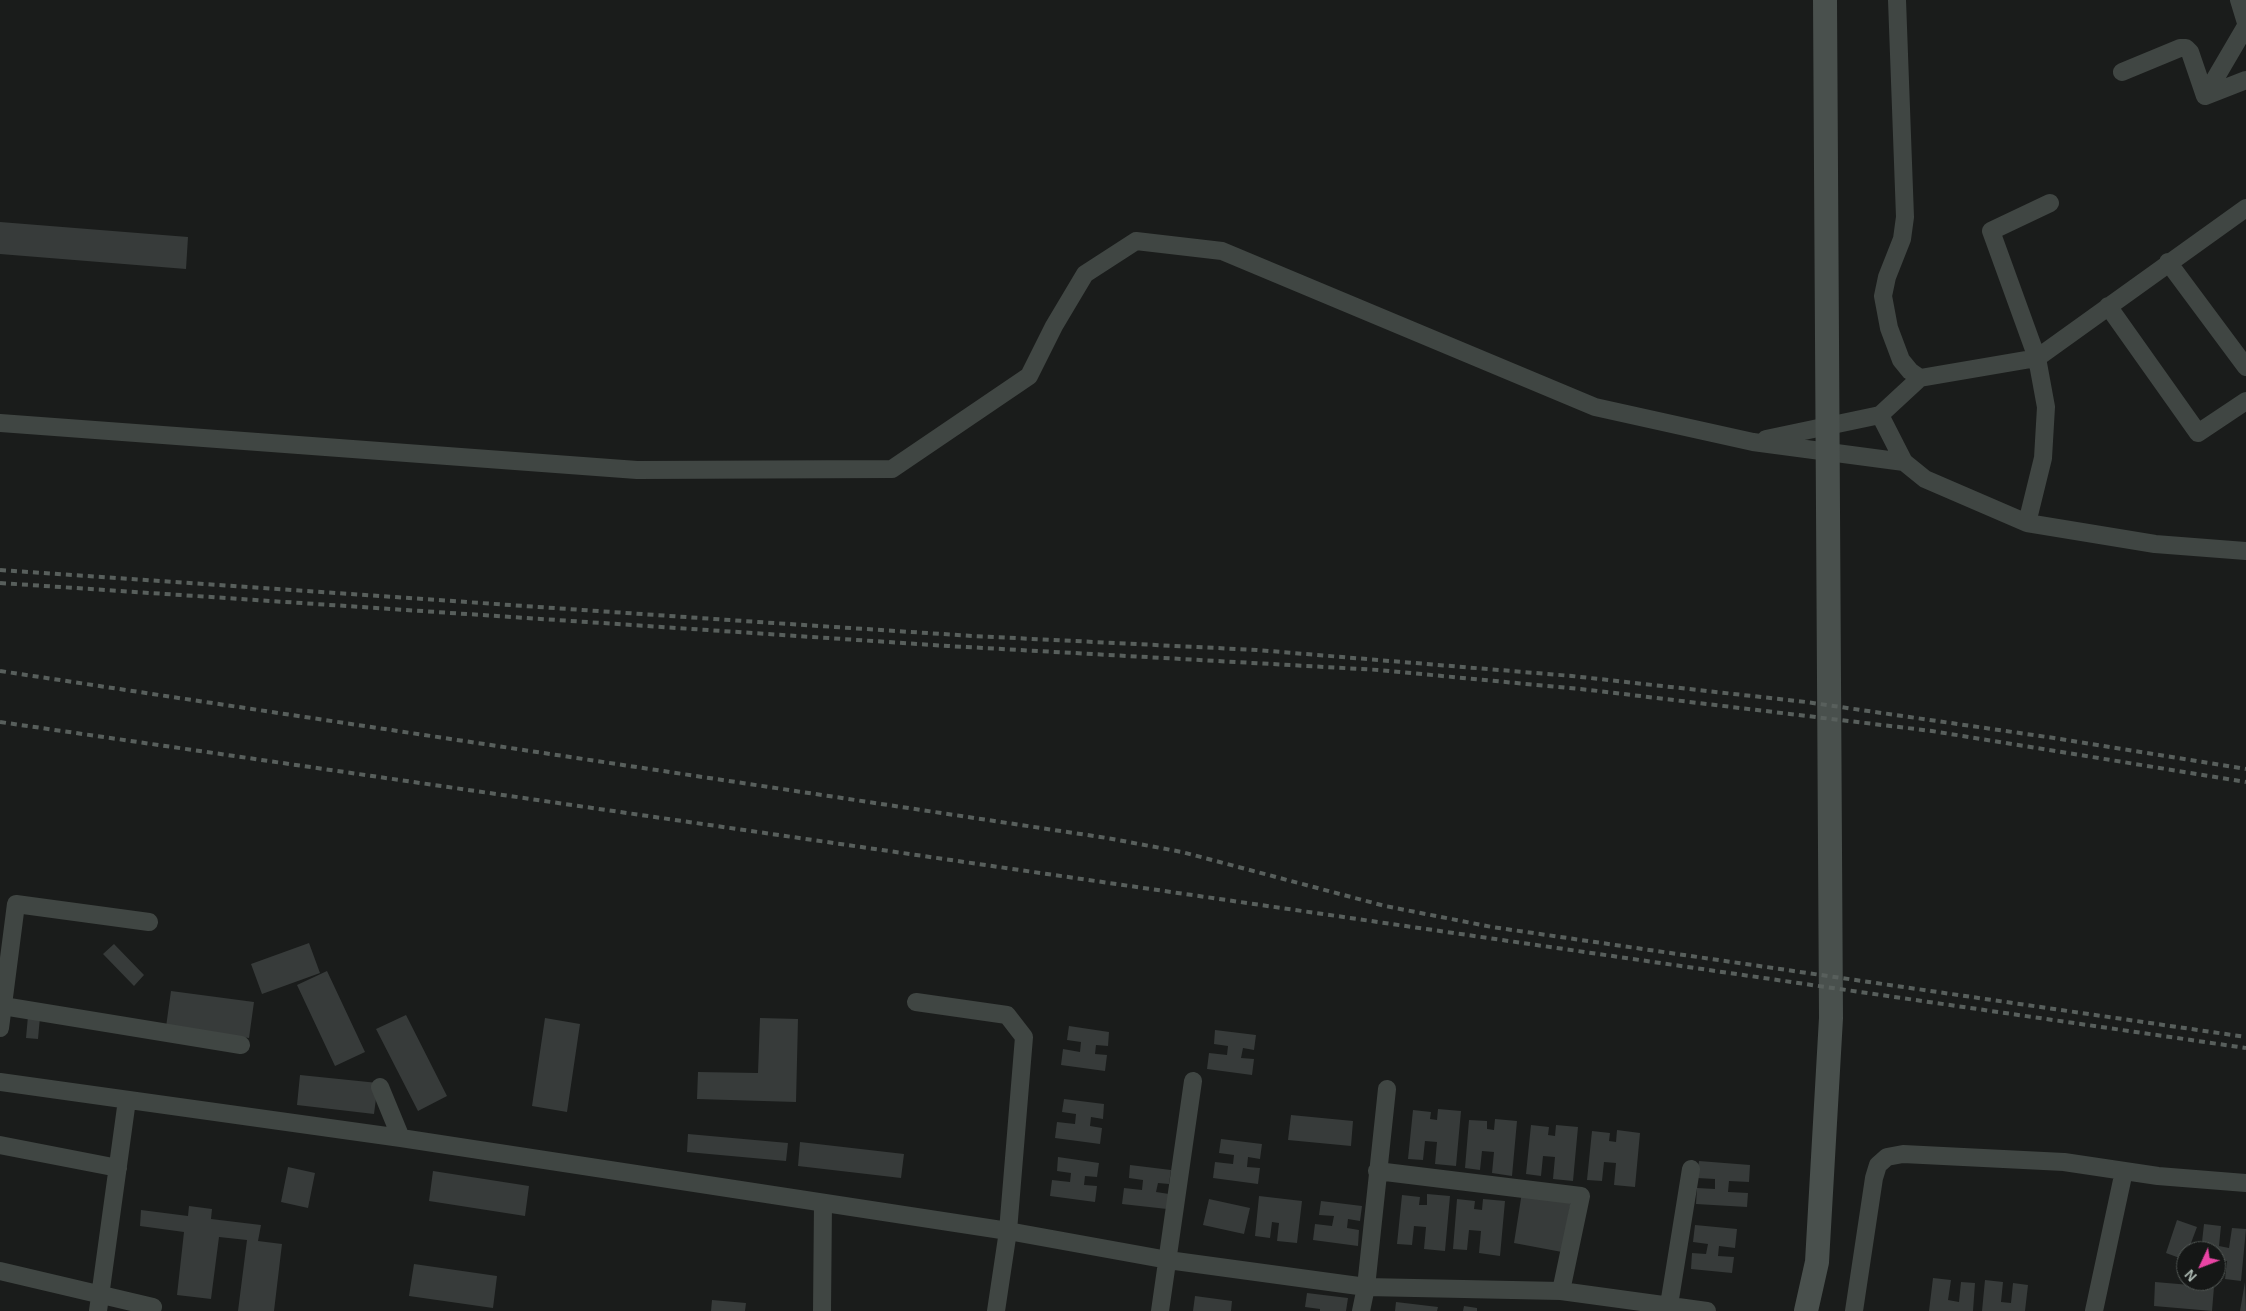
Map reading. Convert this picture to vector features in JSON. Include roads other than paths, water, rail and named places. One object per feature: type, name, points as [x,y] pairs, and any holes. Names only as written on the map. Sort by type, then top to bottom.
[{"type":"street","points":[[1806,1311],[1817,1262],[1831,1018],[1825,0]]},
{"type":"street","points":[[1897,0],[1905,217],[1902,239],[1887,277],[1883,296],[1889,328],[1901,360],[1910,371],[1920,378]]},
{"type":"street","points":[[2205,96],[2246,25],[2239,0]]},
{"type":"street","points":[[2122,72],[2180,48],[2186,48],[2190,52],[2205,96]]},
{"type":"street","points":[[2205,96],[2246,80]]},
{"type":"street","points":[[2027,523],[2043,458],[2046,407],[2037,358],[1991,231],[2050,204]]},
{"type":"street","points":[[1753,442],[1880,415],[1920,378],[2037,358],[2168,262],[2246,208]]},
{"type":"street","points":[[0,423],[637,470],[892,469],[1029,376],[1054,326],[1086,274],[1136,241],[1222,251],[1595,407],[1753,442],[1904,462]]},
{"type":"street","points":[[2168,262],[2246,367]]},
{"type":"street","points":[[2108,306],[2198,433],[2246,401]]},
{"type":"street","points":[[1880,415],[1904,462],[1925,479],[2027,523],[2155,544],[2246,552]]},
{"type":"street","points":[[0,1028],[16,904],[149,922]]},
{"type":"street","points":[[916,1002],[1007,1016],[1024,1037],[1008,1231],[996,1311]]},
{"type":"street","points":[[3,1006],[241,1044]]},
{"type":"street","points":[[1160,1311],[1192,1081]]},
{"type":"street","points":[[0,1082],[401,1138],[1008,1231],[1168,1260],[1366,1287],[1561,1291],[1707,1311]]},
{"type":"street","points":[[380,1087],[401,1138]]},
{"type":"street","points":[[1360,1311],[1366,1287],[1386,1089]]},
{"type":"street","points":[[99,1303],[128,1100]]},
{"type":"street","points":[[0,1145],[118,1168]]},
{"type":"street","points":[[1854,1311],[1874,1178],[1878,1165],[1887,1157],[1904,1154],[2064,1162],[2158,1176],[2246,1183]]},
{"type":"street","points":[[1669,1305],[1691,1168]]},
{"type":"street","points":[[1377,1171],[1582,1196],[1561,1291]]},
{"type":"street","points":[[2094,1311],[2124,1171]]},
{"type":"street","points":[[822,1311],[824,1203]]},
{"type":"street","points":[[0,1271],[99,1303],[153,1307]]},
{"type":"railway","points":[[0,570],[973,636],[1257,650],[1572,676],[1806,702],[2054,738],[2246,769]]},
{"type":"railway","points":[[0,583],[948,646],[1379,670],[1590,690],[1932,731],[2246,782]]},
{"type":"railway","points":[[0,671],[1107,838],[1182,852],[1385,906],[1492,927],[2246,1037]]},
{"type":"railway","points":[[0,722],[2246,1048]]}]
